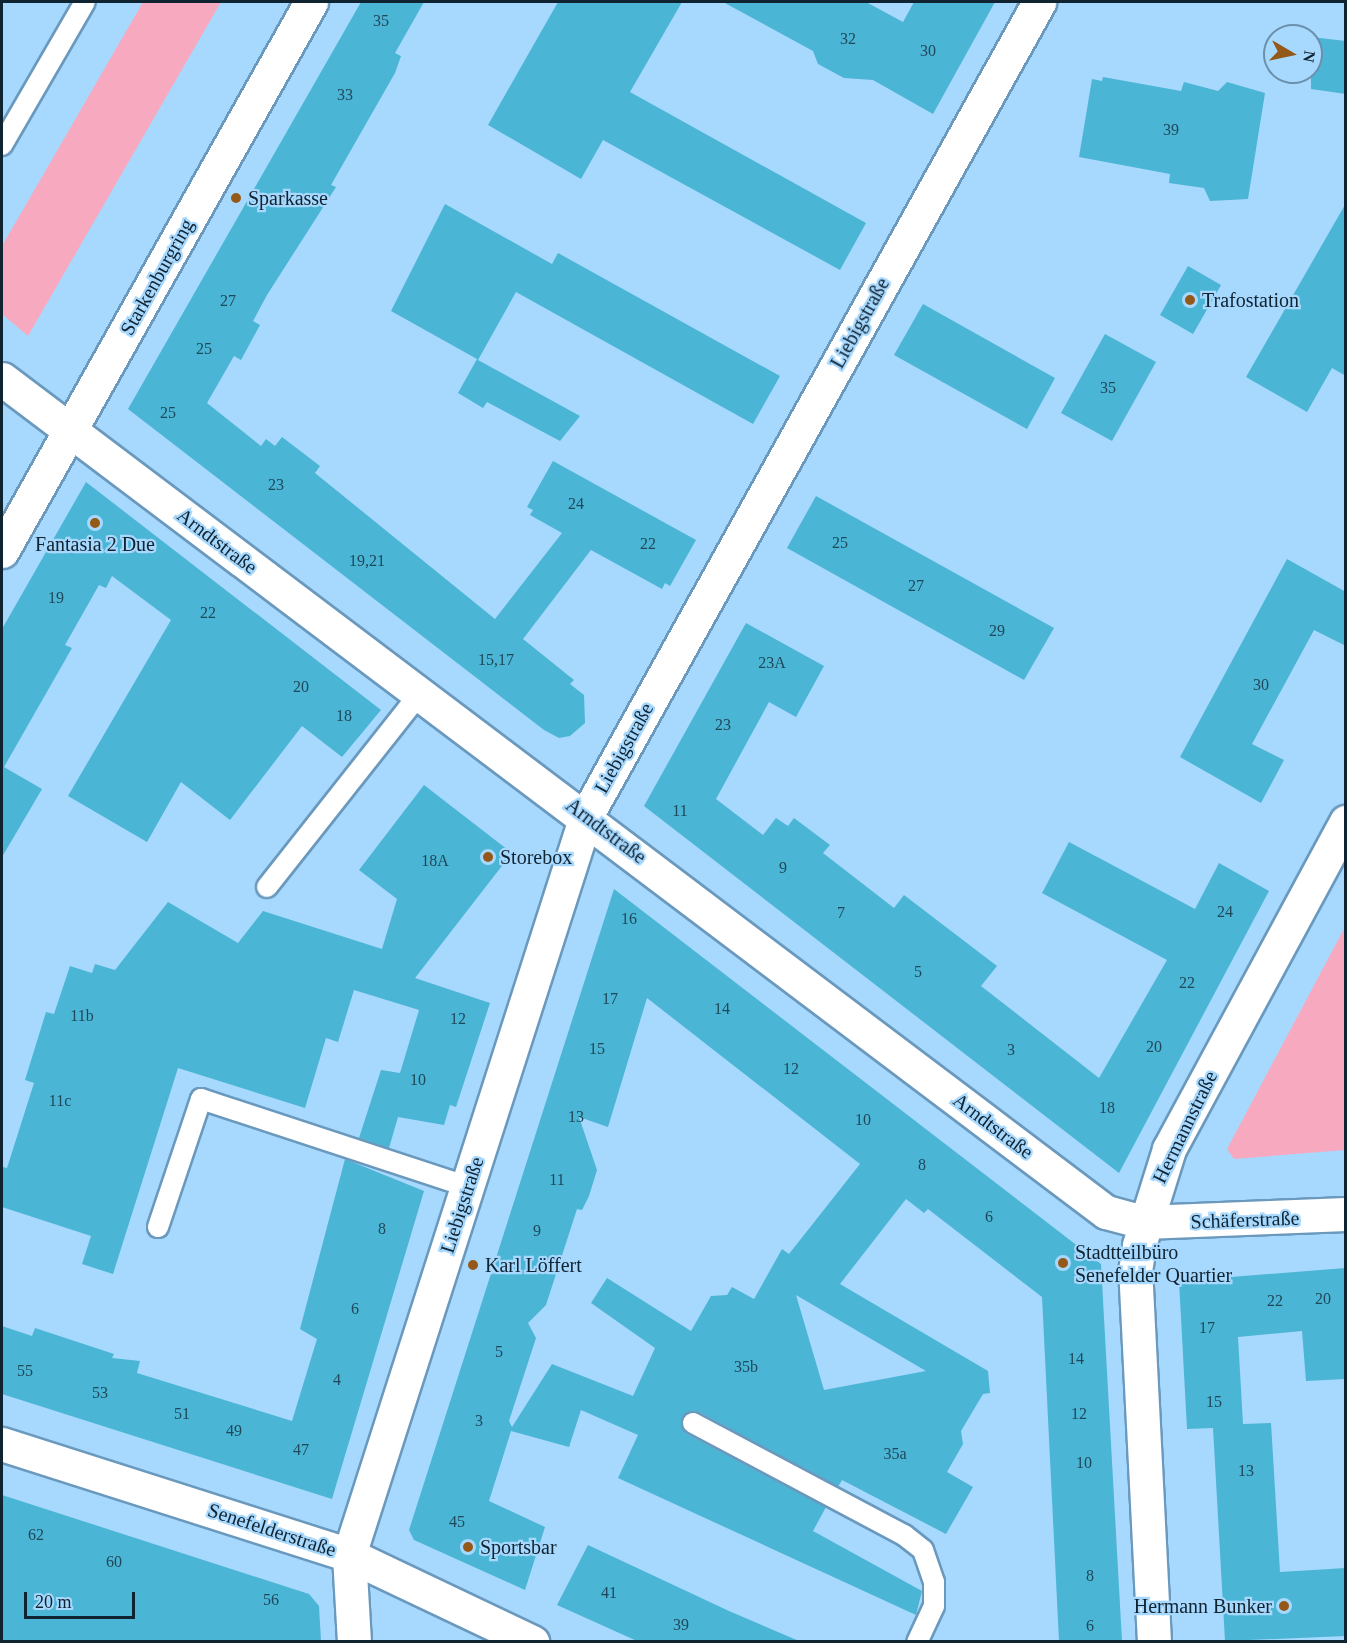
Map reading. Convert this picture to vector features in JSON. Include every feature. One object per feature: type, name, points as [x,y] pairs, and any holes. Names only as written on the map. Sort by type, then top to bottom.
[{"type":"street","name":"Starkenburgring","points":[[2,551],[311,2]]},
{"type":"street","name":"Liebigstraße","points":[[348,1555],[586,816],[1039,2]]},
{"type":"street","name":"Arndtstraße","points":[[2,379],[586,816],[1093,1203],[1120,1219],[1144,1222]]},
{"type":"street","name":"Hermannstraße","points":[[1154,1641],[1135,1270],[1144,1222],[1169,1149],[1346,822]]},
{"type":"street","name":"Schäferstraße","points":[[1144,1222],[1346,1214]]},
{"type":"street","name":"Senefelderstraße","points":[[2,1444],[348,1555],[532,1641]]},
{"type":"street","points":[[348,1555],[354,1641]]},
{"type":"lane","points":[[2,145],[85,2]]},
{"type":"lane","points":[[267,887],[421,692]]},
{"type":"lane","points":[[158,1227],[201,1099],[468,1187]]},
{"type":"lane","points":[[693,1423],[904,1535],[922,1550],[934,1582],[934,1606],[917,1641]]},
{"type":"shaded area","points":[[143,2],[221,2],[28,336],[2,314],[2,246]]},
{"type":"shaded area","points":[[1345,927],[1345,1150],[1234,1159],[1227,1149]]},
{"type":"building","points":[[361,2],[424,2],[395,53],[401,56],[395,73],[331,185],[336,187],[267,295],[253,321],[260,325],[241,360],[234,356],[207,403],[261,446],[266,439],[275,446],[282,437],[320,466],[315,473],[495,619],[562,533],[530,515],[533,510],[527,507],[553,461],[696,540],[670,586],[665,583],[662,589],[591,550],[523,639],[574,680],[570,684],[584,695],[585,723],[570,736],[559,738],[544,730],[128,409]]},
{"type":"building","points":[[558,2],[682,2],[630,92],[866,223],[840,270],[603,140],[581,179],[488,125]]},
{"type":"building","points":[[723,2],[866,2],[903,22],[914,2],[995,2],[933,114],[873,80],[844,78],[818,64],[813,51]]},
{"type":"building","points":[[1323,38],[1346,41],[1346,94],[1311,89],[1311,84],[1323,84]]},
{"type":"building","points":[[1103,77],[1181,91],[1184,82],[1218,91],[1227,82],[1265,93],[1248,199],[1210,201],[1204,188],[1169,183],[1170,174],[1079,157],[1092,79],[1102,81]]},
{"type":"building","points":[[1346,203],[1346,376],[1332,368],[1307,412],[1246,377]]},
{"type":"building","points":[[445,204],[552,264],[558,253],[780,376],[753,424],[516,292],[478,360],[580,416],[560,441],[487,402],[483,408],[458,393],[477,359],[391,311]]},
{"type":"building","name":"Trafostation","points":[[1188,266],[1221,285],[1193,334],[1160,315]]},
{"type":"building","points":[[923,304],[1055,378],[1027,429],[894,355]]},
{"type":"building","points":[[1105,334],[1156,362],[1112,441],[1061,413]]},
{"type":"building","points":[[86,482],[381,710],[342,757],[302,726],[230,820],[181,782],[147,842],[68,796],[171,620],[112,576],[106,588],[99,585],[65,645],[72,648],[4,767],[42,789],[2,857],[2,629]]},
{"type":"building","points":[[816,496],[1054,628],[1024,680],[787,548]]},
{"type":"building","points":[[1287,559],[1346,592],[1346,646],[1314,630],[1252,744],[1284,760],[1261,803],[1180,757]]},
{"type":"building","points":[[746,623],[824,666],[796,717],[769,702],[716,799],[763,835],[776,818],[788,826],[794,818],[830,845],[823,853],[894,908],[904,895],[997,966],[981,986],[1099,1078],[1167,960],[1042,893],[1069,842],[1195,909],[1219,863],[1269,891],[1119,1173],[644,806]]},
{"type":"building","points":[[424,785],[512,853],[415,978],[490,1003],[456,1107],[450,1105],[444,1125],[398,1117],[389,1148],[359,1138],[381,1070],[400,1073],[419,1010],[354,990],[338,1042],[326,1038],[305,1108],[178,1068],[113,1274],[82,1264],[91,1236],[2,1207],[2,1167],[7,1168],[34,1083],[25,1080],[46,1012],[54,1014],[70,966],[92,973],[95,964],[115,970],[168,902],[238,943],[263,911],[382,949],[397,899],[359,870]]},
{"type":"building","points":[[614,889],[1101,1264],[1122,1641],[1059,1641],[1042,1297],[928,1209],[924,1213],[906,1199],[840,1284],[988,1371],[990,1393],[983,1394],[961,1431],[963,1444],[947,1472],[973,1487],[946,1534],[842,1480],[838,1487],[699,1412],[687,1413],[681,1423],[687,1434],[826,1507],[813,1531],[922,1591],[916,1615],[618,1478],[638,1435],[581,1410],[569,1447],[511,1431],[489,1501],[545,1527],[525,1590],[414,1540],[409,1530]],"holes":[[[647,998],[860,1164],[789,1254],[782,1249],[754,1299],[732,1287],[727,1295],[711,1296],[691,1331],[607,1278],[591,1303],[655,1348],[633,1396],[552,1364],[512,1427],[509,1421],[536,1338],[528,1323],[546,1305],[577,1209],[582,1210],[597,1170],[579,1117],[608,1127]],[[796,1295],[926,1371],[824,1390]]]},
{"type":"building","points":[[345,1159],[424,1191],[332,1499],[2,1394],[2,1326],[32,1336],[35,1328],[114,1354],[112,1358],[140,1361],[137,1373],[292,1421],[317,1339],[300,1329]]},
{"type":"building","points":[[1346,1268],[1346,1379],[1306,1381],[1302,1331],[1238,1337],[1243,1424],[1271,1423],[1280,1572],[1346,1568],[1346,1636],[1225,1641],[1213,1428],[1187,1429],[1179,1281]]},
{"type":"building","points":[[2,1495],[309,1594],[319,1606],[321,1641],[2,1641]]},
{"type":"building","points":[[588,1545],[799,1641],[637,1641],[557,1605]]},
{"type":"place","name":"Sparkasse","points":[[236,198]]},
{"type":"place","name":"Trafostation","points":[[1190,300]]},
{"type":"place","name":"Fantasia 2 Due","points":[[95,523]]},
{"type":"place","name":"Storebox","points":[[488,857]]},
{"type":"place","name":"Stadtteilbüro Senefelder Quartier","points":[[1063,1263]]},
{"type":"place","name":"Karl Löffert","points":[[473,1265]]},
{"type":"place","name":"Sportsbar","points":[[468,1547]]},
{"type":"place","name":"Hermann Bunker","points":[[1284,1606]]}]
